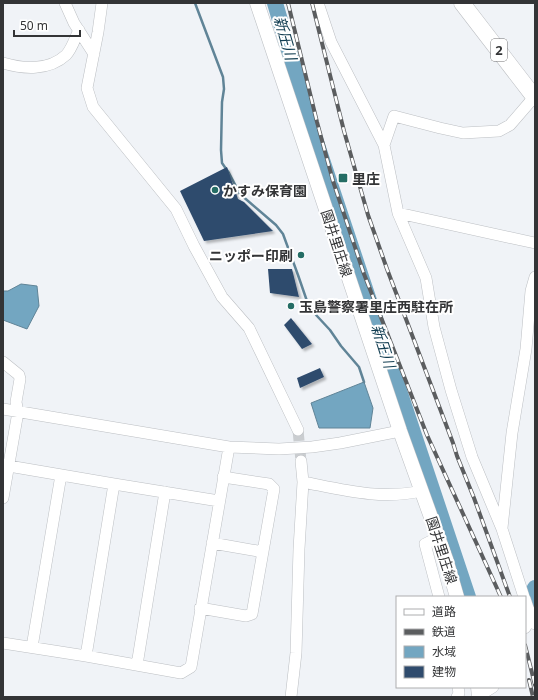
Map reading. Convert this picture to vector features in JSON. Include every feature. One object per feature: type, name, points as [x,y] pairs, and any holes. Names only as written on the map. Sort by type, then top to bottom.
[{"type":"highway","name":"2","points":[[462,3],[535,97]]},
{"type":"main road","name":"園井里庄線","points":[[257,3],[400,431],[439,537],[457,596]]},
{"type":"street","points":[[65,3],[74,23],[94,54]]},
{"type":"street","points":[[102,3],[87,88],[93,107],[176,209],[222,297],[249,328],[298,430]]},
{"type":"street","points":[[318,3],[331,42],[384,145],[398,213],[426,278],[434,327],[451,390],[472,457],[502,529],[524,596]]},
{"type":"street","points":[[3,63],[14,66],[38,67],[52,64],[66,55],[79,30]]},
{"type":"street","points":[[384,145],[394,116],[463,133],[499,131],[510,125],[535,97]]},
{"type":"street","points":[[398,213],[535,243]]},
{"type":"street","points":[[502,529],[512,433],[526,348],[531,291],[535,277]]},
{"type":"street","points":[[3,362],[18,375],[20,379],[16,402],[18,412],[6,465],[3,498]]},
{"type":"street","points":[[3,409],[229,447],[280,449],[312,447],[400,431]]},
{"type":"street","points":[[3,643],[180,673],[190,667],[229,447]]},
{"type":"street","points":[[291,697],[296,653],[303,482],[301,461]]},
{"type":"street","points":[[6,465],[219,501]]},
{"type":"street","points":[[32,647],[61,475]]},
{"type":"street","points":[[200,608],[246,616],[252,614],[263,552],[274,489],[269,484],[223,477]]},
{"type":"street","points":[[303,482],[377,495],[408,494],[422,491]]},
{"type":"street","points":[[86,656],[114,484]]},
{"type":"street","points":[[137,665],[165,492]]},
{"type":"street","points":[[439,537],[425,544],[439,596]]},
{"type":"street","points":[[212,543],[263,552]]},
{"type":"street","points":[[526,600],[534,617],[526,627]]},
{"type":"street","points":[[478,694],[490,688]]},
{"type":"water","points":[[21,284],[37,286],[39,306],[27,329],[3,320],[3,291],[8,291]]},
{"type":"water","points":[[364,382],[373,408],[370,428],[319,428],[311,403]]},
{"type":"building","points":[[227,167],[238,199],[244,202],[273,231],[204,241],[180,191]]},
{"type":"building","points":[[268,269],[292,269],[299,297],[270,293]]},
{"type":"building","points":[[291,318],[312,344],[302,349],[284,325]]},
{"type":"building","points":[[320,368],[324,377],[300,388],[297,378]]},
{"type":"waterway","points":[[195,3],[223,77],[222,163],[240,194],[276,225],[283,234],[308,304],[359,367],[364,382]]},
{"type":"waterway","name":"新圧川","points":[[275,3],[312,130],[468,596]]},
{"type":"waterway","points":[[526,603],[535,588]]},
{"type":"tunnel","points":[[298,430],[301,461]]},
{"type":"railway","points":[[288,3],[333,181],[364,274],[427,435],[501,596]]},
{"type":"railway","points":[[312,3],[344,131],[368,215],[510,596]]},
{"type":"railway","points":[[526,649],[535,685]]},
{"type":"railway","points":[[529,680],[533,697]]},
{"type":"place","name":"里庄","points":[[343,178]]},
{"type":"place","name":"かすみ保育園","points":[[215,190]]},
{"type":"place","name":"ニッポー印刷","points":[[301,255]]},
{"type":"place","name":"玉島警察署里庄西駐在所","points":[[291,306]]}]
